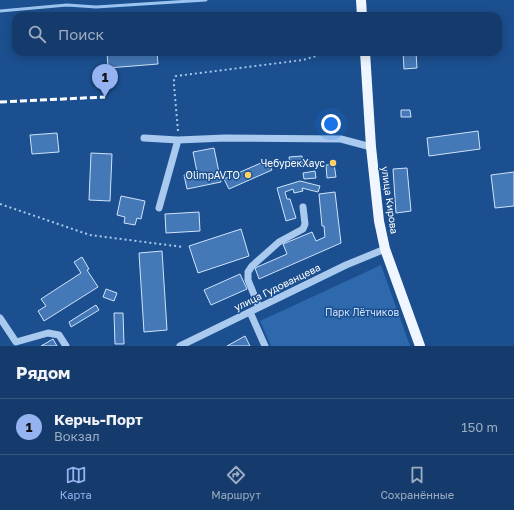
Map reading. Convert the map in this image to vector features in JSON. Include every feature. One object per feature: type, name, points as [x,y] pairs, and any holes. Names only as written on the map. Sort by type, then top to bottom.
[{"type":"main road","points":[[361,0],[362,12]]},
{"type":"main road","name":"улица Кирова","points":[[365,56],[379,221],[385,249],[420,346]]},
{"type":"street","points":[[144,138],[178,140],[225,138],[341,139],[372,147]]},
{"type":"street","points":[[159,208],[178,140]]},
{"type":"street","points":[[259,307],[248,280],[248,272],[252,266],[279,242],[303,228],[305,224],[303,207]]},
{"type":"street","name":"улица Гудованцева","points":[[180,346],[346,265],[385,249]]},
{"type":"street","points":[[250,312],[265,346]]},
{"type":"street","points":[[0,318],[16,342],[48,333],[59,335],[66,346]]},
{"type":"path","points":[[178,140],[174,85],[174,78],[176,76],[303,60],[316,56]]},
{"type":"path","points":[[0,204],[90,235],[183,246]]},
{"type":"green space","name":"Парк Лётчиков","points":[[381,265],[410,346],[271,346],[260,321]]},
{"type":"building","points":[[107,56],[157,56],[158,64],[108,68]]},
{"type":"building","points":[[403,56],[416,56],[417,68],[404,69]]},
{"type":"building","points":[[401,110],[410,110],[411,117],[401,117]]},
{"type":"building","points":[[478,131],[480,149],[429,156],[427,138]]},
{"type":"building","points":[[57,133],[59,152],[32,154],[30,135]]},
{"type":"building","points":[[214,148],[221,182],[187,189],[184,175],[197,172],[193,152]]},
{"type":"building","points":[[91,153],[112,154],[110,201],[89,200]]},
{"type":"building","points":[[302,156],[303,163],[290,164],[289,157]]},
{"type":"building","name":"OlimpAVTO","points":[[268,160],[272,170],[229,189],[224,179]]},
{"type":"building","points":[[334,164],[336,177],[327,178],[326,165]]},
{"type":"building","points":[[407,168],[411,211],[396,213],[393,169]]},
{"type":"building","points":[[315,171],[316,178],[304,179],[303,173]]},
{"type":"building","points":[[514,172],[514,206],[495,208],[491,175]]},
{"type":"building","points":[[300,181],[320,186],[318,192],[302,188],[303,191],[294,193],[293,189],[285,192],[287,199],[290,199],[296,218],[286,221],[277,188]]},
{"type":"building","points":[[335,192],[341,243],[259,279],[255,268],[287,254],[283,244],[312,232],[316,241],[325,237],[324,226],[322,226],[319,194]]},
{"type":"building","points":[[121,196],[145,201],[141,219],[137,218],[135,225],[124,223],[125,217],[117,215]]},
{"type":"building","points":[[199,212],[200,231],[166,233],[165,214]]},
{"type":"building","points":[[241,229],[249,256],[198,273],[189,246]]},
{"type":"building","points":[[162,251],[167,330],[144,332],[139,253]]},
{"type":"building","points":[[82,257],[89,269],[87,270],[98,287],[44,321],[38,311],[46,306],[41,299],[81,273],[74,262]]},
{"type":"building","points":[[240,274],[247,289],[211,305],[204,290]]},
{"type":"building","points":[[106,289],[117,293],[114,301],[103,297]]},
{"type":"building","points":[[96,305],[99,310],[71,327],[69,322]]},
{"type":"building","points":[[114,313],[123,313],[124,344],[115,344]]},
{"type":"building","points":[[245,336],[250,346],[227,346]]},
{"type":"building","points":[[53,339],[57,346],[41,346]]},
{"type":"waterway","points":[[0,11],[67,5],[96,7],[206,0]]},
{"type":"railway","points":[[0,102],[105,97]]},
{"type":"place","name":"Керчь-Порт","points":[[105,97]]},
{"type":"place","name":"ЧебурекХаус","points":[[333,163]]},
{"type":"place","name":"OlimpAVTO","points":[[248,175]]}]
